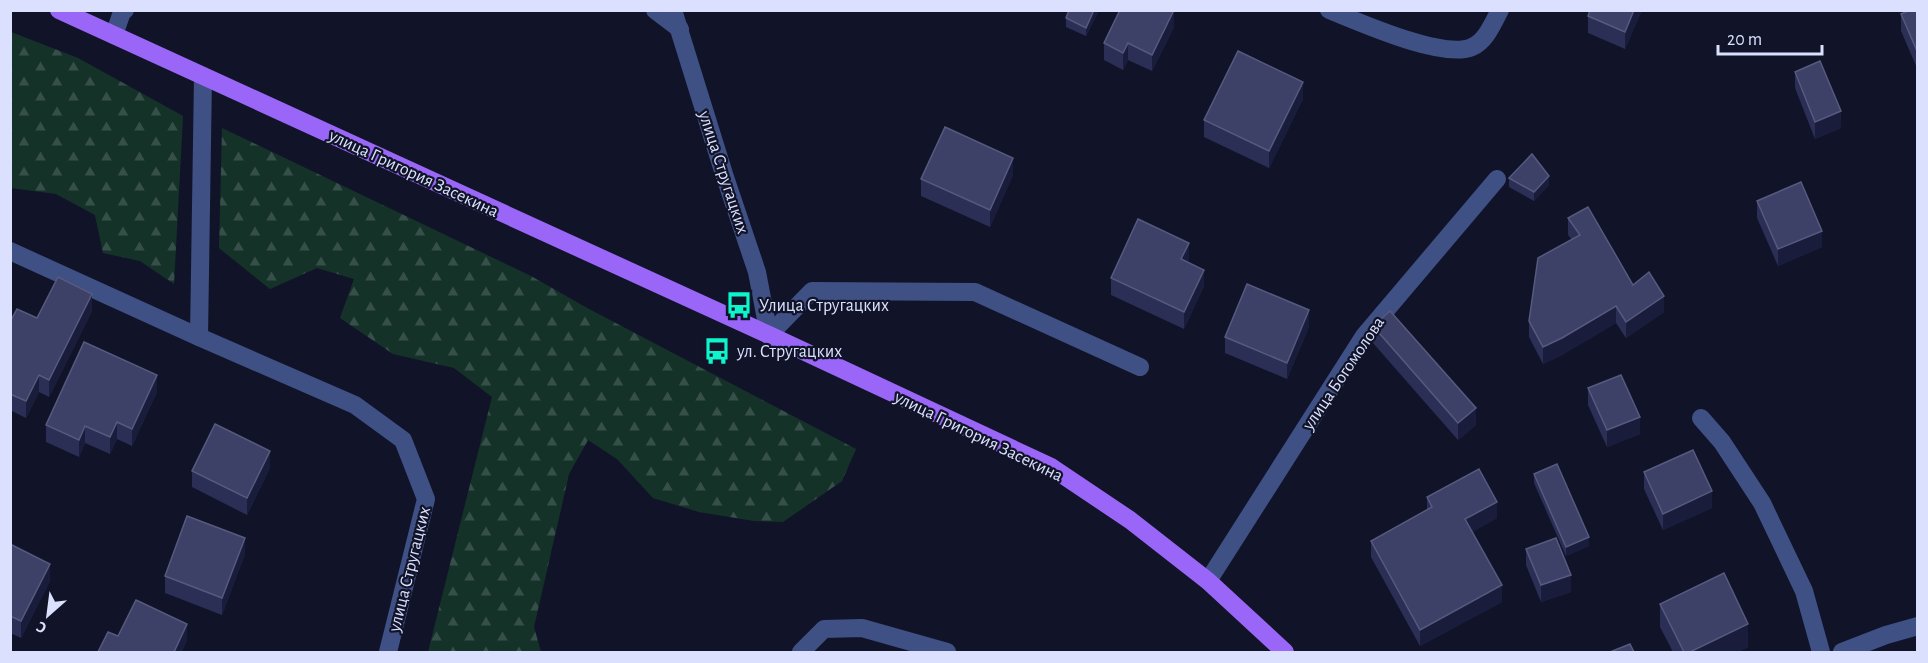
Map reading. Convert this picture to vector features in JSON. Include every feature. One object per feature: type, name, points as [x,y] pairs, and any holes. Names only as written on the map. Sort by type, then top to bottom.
[{"type":"main road","name":"улица Григория Засекина","points":[[59,10],[769,335],[1051,467],[1130,520],[1208,581],[1285,652]]},
{"type":"street","points":[[114,36],[122,12],[125,10]]},
{"type":"street","points":[[655,10],[680,29]]},
{"type":"street","name":"улица Стругацких","points":[[673,10],[757,272],[769,335]]},
{"type":"street","points":[[1329,10],[1379,30],[1442,50],[1472,48],[1485,36],[1500,10]]},
{"type":"street","points":[[10,251],[199,337],[203,76]]},
{"type":"street","name":"улица Богомолова","points":[[1208,581],[1364,336],[1497,179]]},
{"type":"street","points":[[769,335],[812,291],[975,292],[1140,367]]},
{"type":"street","name":"улица Стругацких","points":[[199,337],[355,405],[403,440],[426,499],[388,652]]},
{"type":"street","points":[[1701,418],[1722,442],[1762,503],[1804,591],[1821,652]]},
{"type":"street","points":[[1842,652],[1917,626]]},
{"type":"street","points":[[801,652],[824,628],[862,628],[947,652]]},
{"type":"green space","points":[[11,32],[78,58],[183,116],[174,284],[140,261],[103,253],[95,215],[56,194],[11,188]]},
{"type":"green space","points":[[222,128],[531,276],[589,309],[856,449],[842,481],[783,522],[754,521],[699,512],[653,498],[617,459],[588,440],[569,474],[534,627],[541,652],[428,652],[492,397],[454,368],[393,354],[340,318],[354,279],[317,268],[270,289],[219,248]]},
{"type":"building","points":[[1069,10],[1094,10],[1086,28],[1066,18]]},
{"type":"building","points":[[1120,10],[1174,10],[1152,55],[1128,43],[1123,53],[1104,43]]},
{"type":"building","points":[[1590,10],[1634,10],[1625,32],[1588,16]]},
{"type":"building","points":[[1917,10],[1917,51],[1901,14]]},
{"type":"building","points":[[1238,51],[1303,82],[1269,151],[1204,120]]},
{"type":"building","points":[[1820,61],[1841,111],[1815,122],[1795,72]]},
{"type":"building","points":[[945,127],[1013,158],[990,210],[921,179]]},
{"type":"building","points":[[1532,154],[1549,176],[1534,192],[1509,178]]},
{"type":"building","points":[[1801,182],[1822,231],[1778,249],[1757,201]]},
{"type":"building","points":[[1588,207],[1633,285],[1649,272],[1664,296],[1626,322],[1616,306],[1543,347],[1529,321],[1538,258],[1580,235],[1568,218]]},
{"type":"building","points":[[1138,219],[1189,243],[1181,259],[1204,270],[1184,312],[1111,278]]},
{"type":"building","points":[[58,277],[92,294],[49,380],[39,375],[26,401],[10,394],[10,322],[17,309],[37,318]]},
{"type":"building","points":[[1247,284],[1309,310],[1287,363],[1225,337]]},
{"type":"building","points":[[1390,311],[1476,408],[1458,423],[1373,326]]},
{"type":"building","points":[[84,342],[157,375],[132,429],[117,422],[110,437],[85,426],[79,440],[46,425]]},
{"type":"building","points":[[1621,375],[1640,417],[1607,430],[1588,388]]},
{"type":"building","points":[[215,424],[270,451],[247,498],[192,471]]},
{"type":"building","points":[[1693,450],[1712,491],[1663,514],[1644,472]]},
{"type":"building","points":[[1557,464],[1589,537],[1566,547],[1534,474]]},
{"type":"building","points":[[1479,469],[1497,502],[1465,519],[1502,585],[1420,630],[1371,541],[1432,507],[1427,497]]},
{"type":"building","points":[[187,516],[245,538],[222,598],[165,576]]},
{"type":"building","points":[[1556,538],[1571,575],[1541,585],[1526,549]]},
{"type":"building","points":[[10,544],[50,564],[21,621],[10,616]]},
{"type":"building","points":[[1724,573],[1748,624],[1690,652],[1684,652],[1660,604]]},
{"type":"building","points":[[136,600],[187,624],[174,652],[98,652],[108,632],[118,636]]},
{"type":"building","points":[[1630,644],[1634,652],[1610,652]]},
{"type":"place","name":"Улица Стругацких","points":[[739,305]]},
{"type":"place","name":"ул. Стругацких","points":[[717,351]]}]
